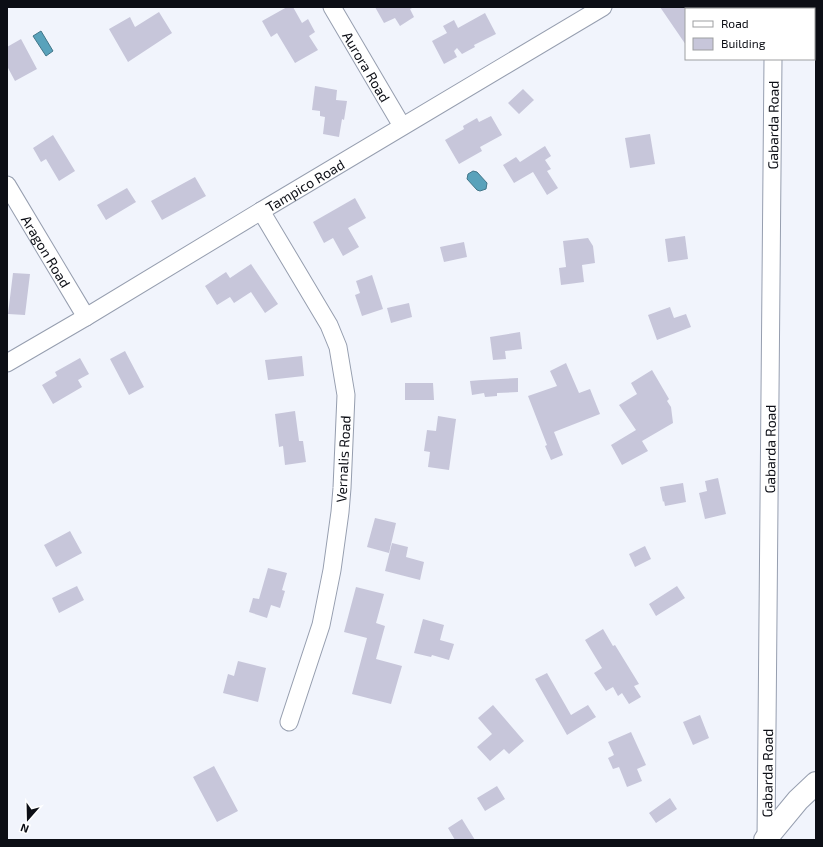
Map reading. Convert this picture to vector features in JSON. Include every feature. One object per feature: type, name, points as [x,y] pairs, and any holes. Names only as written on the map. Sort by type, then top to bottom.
[{"type":"street","name":"Aurora Road","points":[[332,7],[402,126]]},
{"type":"street","name":"Tampico Road","points":[[7,363],[603,7]]},
{"type":"street","name":"Gabarda Road","points":[[766,839],[773,60]]},
{"type":"street","name":"Aragon Road","points":[[7,185],[86,317]]},
{"type":"street","name":"Vernalis Road","points":[[261,211],[329,325],[338,347],[346,395],[342,488],[332,570],[320,625],[289,722]]},
{"type":"street","points":[[766,839],[798,800],[816,783]]},
{"type":"water","points":[[41,31],[53,51],[46,56],[33,36]]},
{"type":"water","points":[[473,171],[477,172],[487,183],[486,189],[480,191],[477,190],[467,179],[468,174]]},
{"type":"building","points":[[287,7],[293,7],[302,23],[308,19],[315,32],[309,36],[318,50],[295,63],[277,33],[271,37],[262,21]]},
{"type":"building","points":[[375,7],[414,7],[410,9],[414,17],[400,26],[395,18],[384,23]]},
{"type":"building","points":[[660,7],[686,7],[685,44]]},
{"type":"building","points":[[159,12],[172,33],[128,62],[109,29],[130,17],[135,27]]},
{"type":"building","points":[[485,13],[496,34],[474,45],[475,47],[462,54],[457,48],[454,51],[457,57],[444,64],[432,41],[447,33],[443,26],[454,20],[458,28]]},
{"type":"building","points":[[21,39],[37,69],[15,81],[7,66],[7,47]]},
{"type":"building","points":[[315,86],[337,90],[336,100],[347,101],[339,137],[323,134],[325,117],[320,116],[320,111],[312,110]]},
{"type":"building","points":[[523,89],[534,100],[519,114],[508,103]]},
{"type":"building","points":[[491,116],[502,135],[480,147],[482,151],[459,164],[445,140],[464,129],[463,126],[477,118],[479,122]]},
{"type":"building","points":[[650,134],[655,164],[630,168],[625,138]]},
{"type":"building","points":[[53,135],[75,171],[59,181],[46,159],[41,162],[33,148]]},
{"type":"building","points":[[545,146],[551,156],[545,160],[551,169],[547,171],[558,188],[547,195],[533,172],[514,183],[503,165],[516,157],[520,162]]},
{"type":"building","points":[[195,177],[206,196],[162,220],[151,201]]},
{"type":"building","points":[[127,188],[136,202],[106,220],[97,205]]},
{"type":"building","points":[[355,198],[366,218],[348,228],[359,247],[343,256],[333,238],[324,243],[313,222]]},
{"type":"building","points":[[685,236],[688,259],[668,262],[665,239]]},
{"type":"building","points":[[588,238],[593,246],[595,263],[582,265],[584,282],[561,285],[559,268],[566,267],[563,241]]},
{"type":"building","points":[[464,242],[467,257],[444,262],[440,247]]},
{"type":"building","points":[[251,264],[278,304],[265,313],[251,292],[234,303],[230,297],[217,305],[205,286],[226,272],[230,278]]},
{"type":"building","points":[[13,273],[30,274],[25,315],[8,314]]},
{"type":"building","points":[[372,275],[383,309],[362,316],[355,295],[360,293],[356,281]]},
{"type":"building","points":[[409,303],[412,317],[391,323],[387,308]]},
{"type":"building","points":[[670,307],[674,318],[686,314],[691,327],[657,340],[648,315]]},
{"type":"building","points":[[520,332],[522,349],[505,351],[506,359],[493,360],[490,337]]},
{"type":"building","points":[[125,351],[144,387],[129,395],[110,359]]},
{"type":"building","points":[[302,356],[304,376],[268,380],[265,360]]},
{"type":"building","points":[[80,358],[89,374],[78,380],[82,387],[53,404],[42,385],[57,376],[55,372]]},
{"type":"building","points":[[566,363],[579,393],[590,389],[600,414],[554,432],[563,455],[551,460],[545,446],[547,445],[528,396],[557,386],[550,371]]},
{"type":"building","points":[[652,370],[669,399],[667,401],[671,407],[673,423],[642,441],[648,451],[622,465],[611,445],[636,430],[619,405],[637,394],[631,383]]},
{"type":"building","points":[[518,378],[518,392],[497,393],[497,396],[485,397],[484,393],[472,395],[470,381]]},
{"type":"building","points":[[405,383],[433,383],[434,400],[405,400]]},
{"type":"building","points":[[295,411],[299,441],[303,441],[306,462],[285,465],[283,446],[279,447],[275,414]]},
{"type":"building","points":[[438,416],[456,419],[449,470],[428,467],[430,452],[424,451],[427,430],[436,431]]},
{"type":"building","points":[[718,478],[726,514],[705,519],[699,493],[707,491],[705,481]]},
{"type":"building","points":[[683,483],[686,502],[665,506],[660,487]]},
{"type":"building","points":[[375,518],[396,523],[389,553],[367,547]]},
{"type":"building","points":[[70,531],[82,553],[56,567],[44,545]]},
{"type":"building","points":[[392,543],[408,547],[406,557],[424,562],[420,580],[385,571]]},
{"type":"building","points":[[645,546],[651,559],[635,567],[629,554]]},
{"type":"building","points":[[268,568],[287,573],[282,590],[285,591],[280,608],[271,605],[267,618],[249,612],[253,598],[259,599]]},
{"type":"building","points":[[77,586],[84,600],[59,613],[52,598]]},
{"type":"building","points":[[677,586],[685,598],[656,616],[649,604]]},
{"type":"building","points":[[356,587],[384,594],[376,623],[385,626],[376,659],[402,666],[391,704],[352,694],[367,638],[344,632]]},
{"type":"building","points":[[423,619],[444,625],[440,640],[454,644],[449,660],[432,655],[431,657],[414,653]]},
{"type":"building","points":[[603,629],[613,646],[615,645],[639,684],[634,686],[641,697],[629,704],[622,693],[618,696],[613,687],[606,691],[594,673],[602,668],[585,640]]},
{"type":"building","points":[[238,661],[266,668],[258,702],[223,693],[228,674],[234,676]]},
{"type":"building","points":[[547,673],[571,715],[588,705],[596,717],[567,735],[535,679]]},
{"type":"building","points":[[493,705],[524,741],[509,754],[504,749],[490,761],[477,747],[492,734],[478,718]]},
{"type":"building","points":[[700,715],[709,738],[693,745],[683,722]]},
{"type":"building","points":[[631,732],[646,765],[637,769],[642,781],[627,787],[619,767],[613,769],[608,758],[614,755],[608,742]]},
{"type":"building","points":[[214,766],[238,811],[217,822],[193,777]]},
{"type":"building","points":[[497,786],[505,799],[485,811],[477,798]]},
{"type":"building","points":[[670,798],[677,809],[656,823],[649,813]]},
{"type":"building","points":[[462,819],[475,840],[455,840],[448,828]]}]
